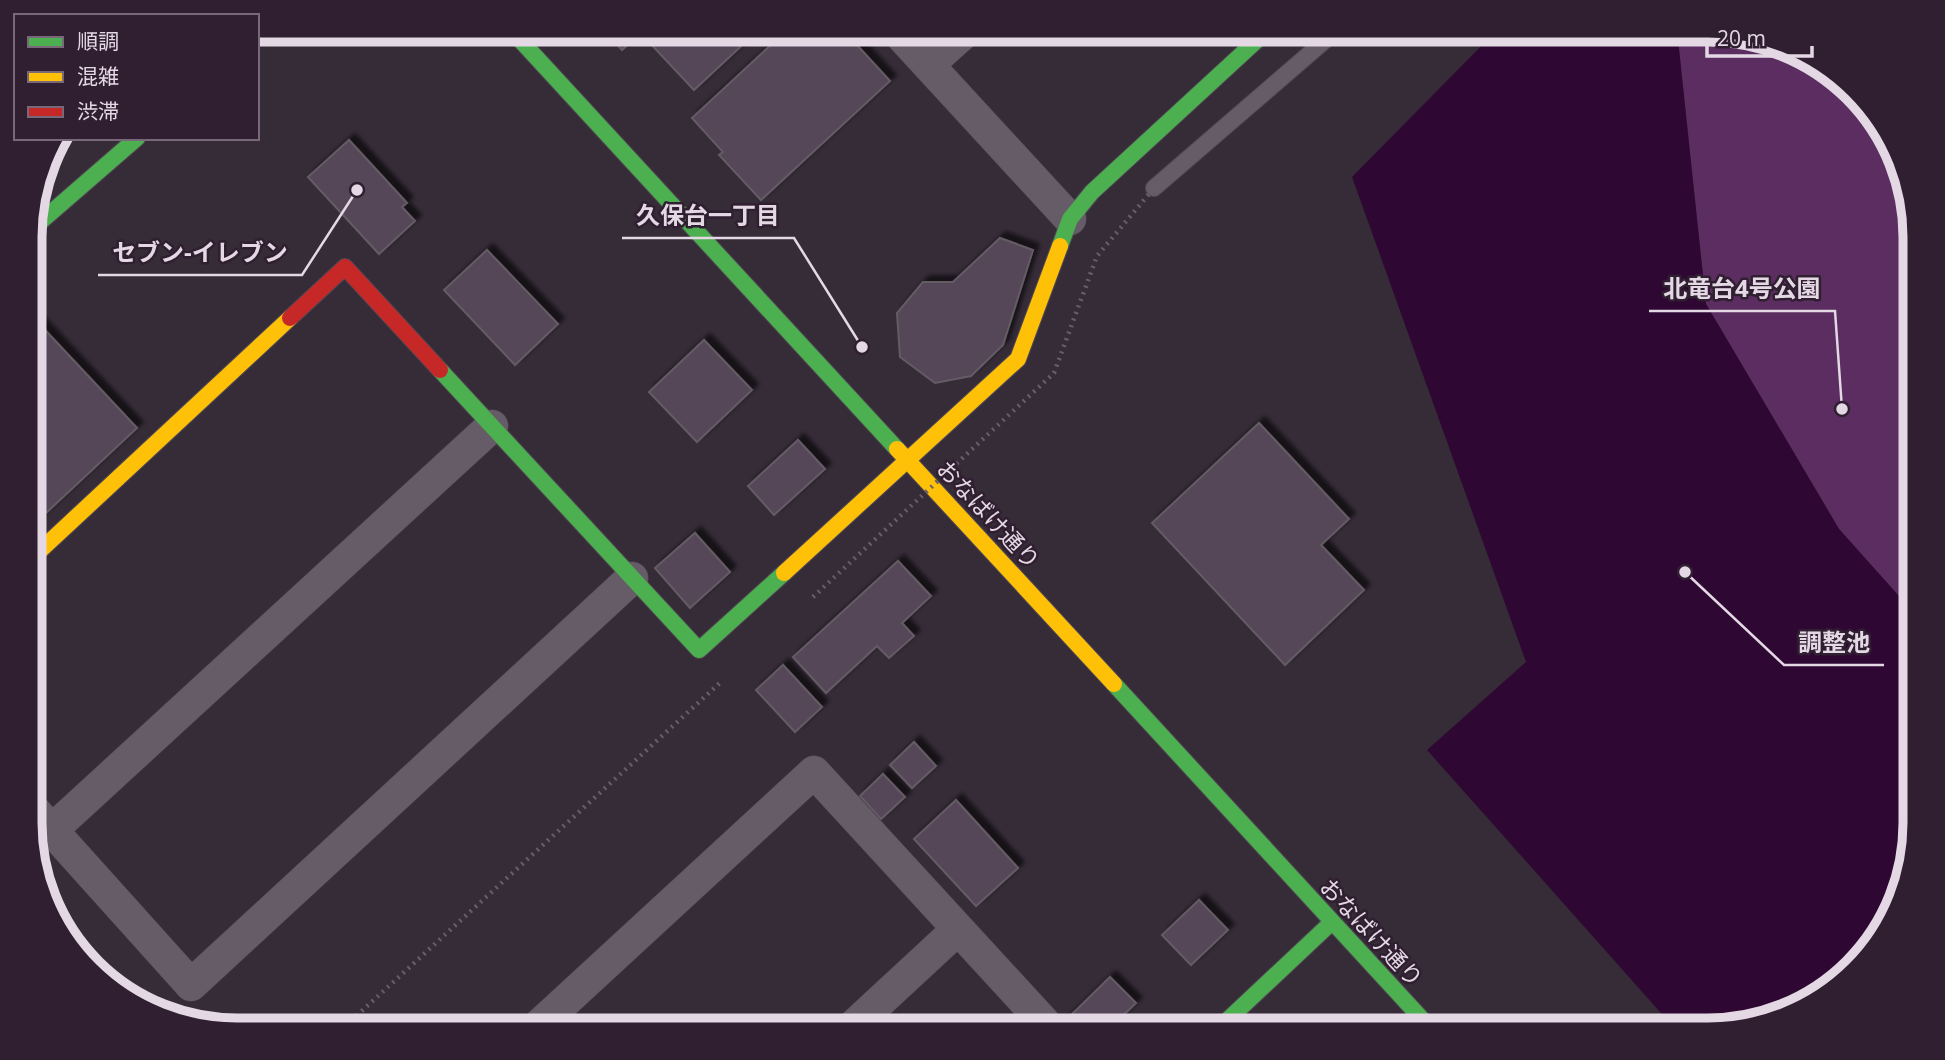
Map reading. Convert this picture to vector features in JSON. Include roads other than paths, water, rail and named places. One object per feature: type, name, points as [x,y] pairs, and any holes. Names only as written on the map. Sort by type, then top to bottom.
[{"type":"street","name":"おなばけ通り","points":[[522,42],[1421,1018]]},
{"type":"street","points":[[907,42],[1070,219]]},
{"type":"street","points":[[928,65],[954,42]]},
{"type":"street","points":[[42,550],[345,267],[699,650],[1018,359],[1070,219],[1092,192],[1255,42]]},
{"type":"street","points":[[43,221],[135,140]]},
{"type":"street","points":[[492,426],[42,819],[191,985],[632,578]]},
{"type":"street","points":[[547,1018],[814,772],[1040,1018]]},
{"type":"street","points":[[1230,1018],[1332,922]]},
{"type":"street","points":[[862,1018],[958,929]]},
{"type":"lane","points":[[1154,188],[1255,105],[1324,42]]},
{"type":"place","name":"セブン-イレブン","points":[[357,190]]},
{"type":"place","name":"久保台一丁目","points":[[862,347]]},
{"type":"place","name":"北竜台4号公園","points":[[1842,409]]},
{"type":"place","name":"調整池","points":[[1685,572]]}]
